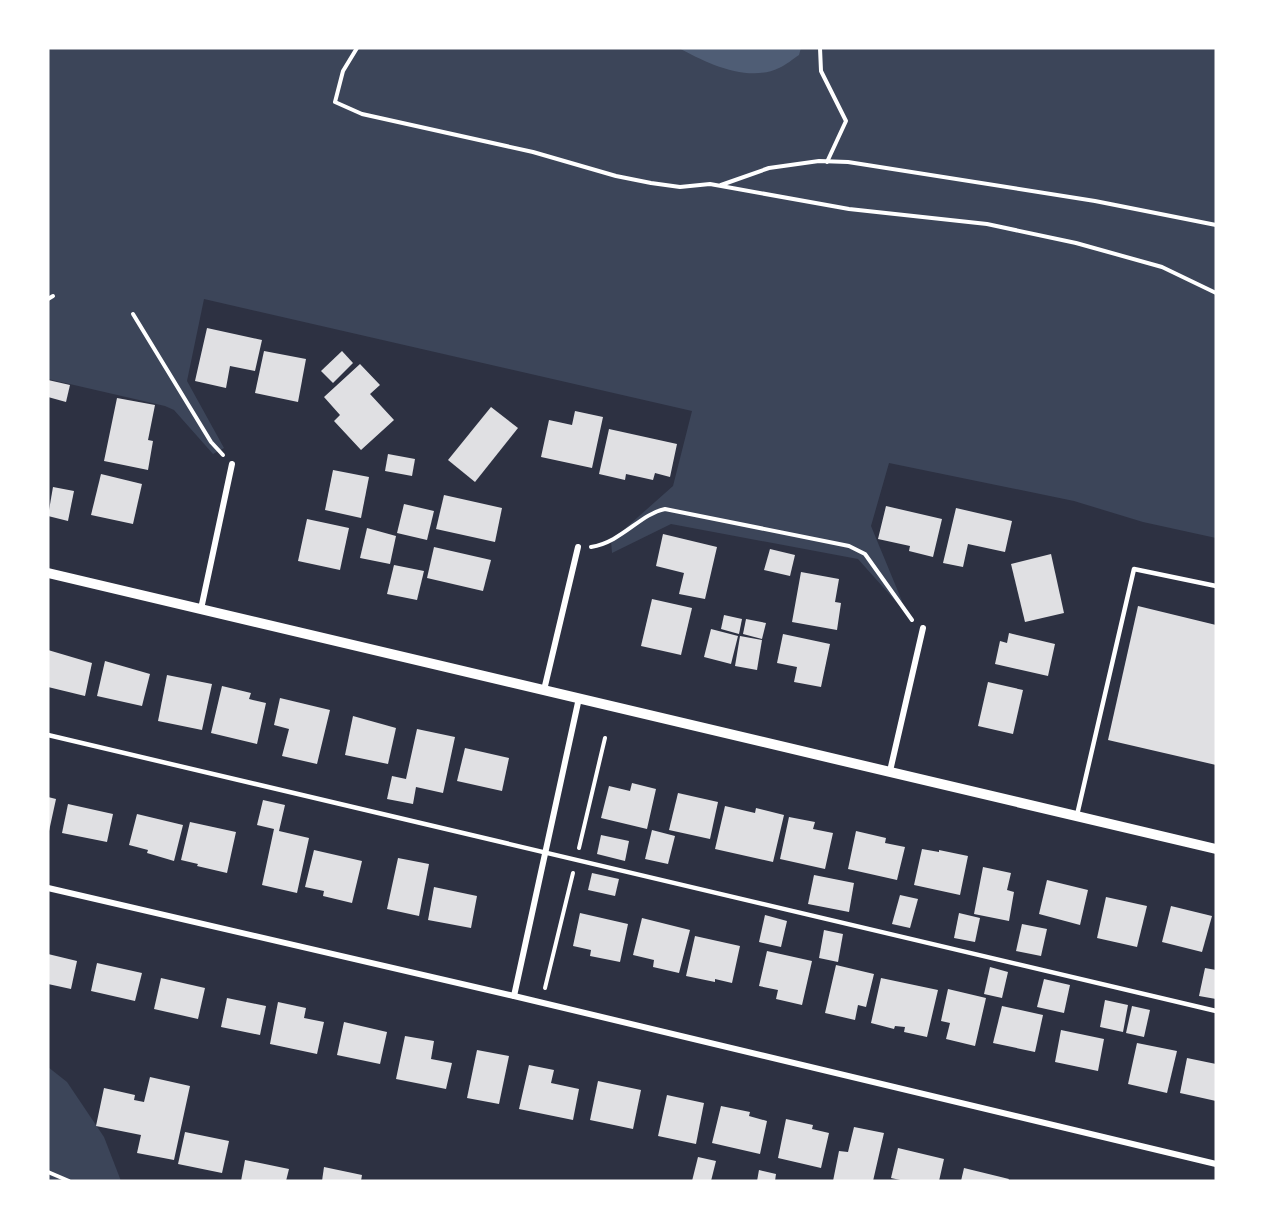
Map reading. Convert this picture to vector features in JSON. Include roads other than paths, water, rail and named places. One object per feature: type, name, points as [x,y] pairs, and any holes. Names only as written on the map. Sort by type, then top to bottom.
[{"type":"street","points":[[201,609],[232,464]]},
{"type":"street","points":[[544,690],[578,547]]},
{"type":"street","points":[[48,573],[1216,849]]},
{"type":"street","points":[[890,771],[923,628]]},
{"type":"street","points":[[514,996],[579,698]]},
{"type":"street","points":[[48,888],[514,996],[1216,1164]]},
{"type":"lane","points":[[1076,816],[1134,569],[1216,586]]},
{"type":"lane","points":[[48,735],[1216,1011]]}]
